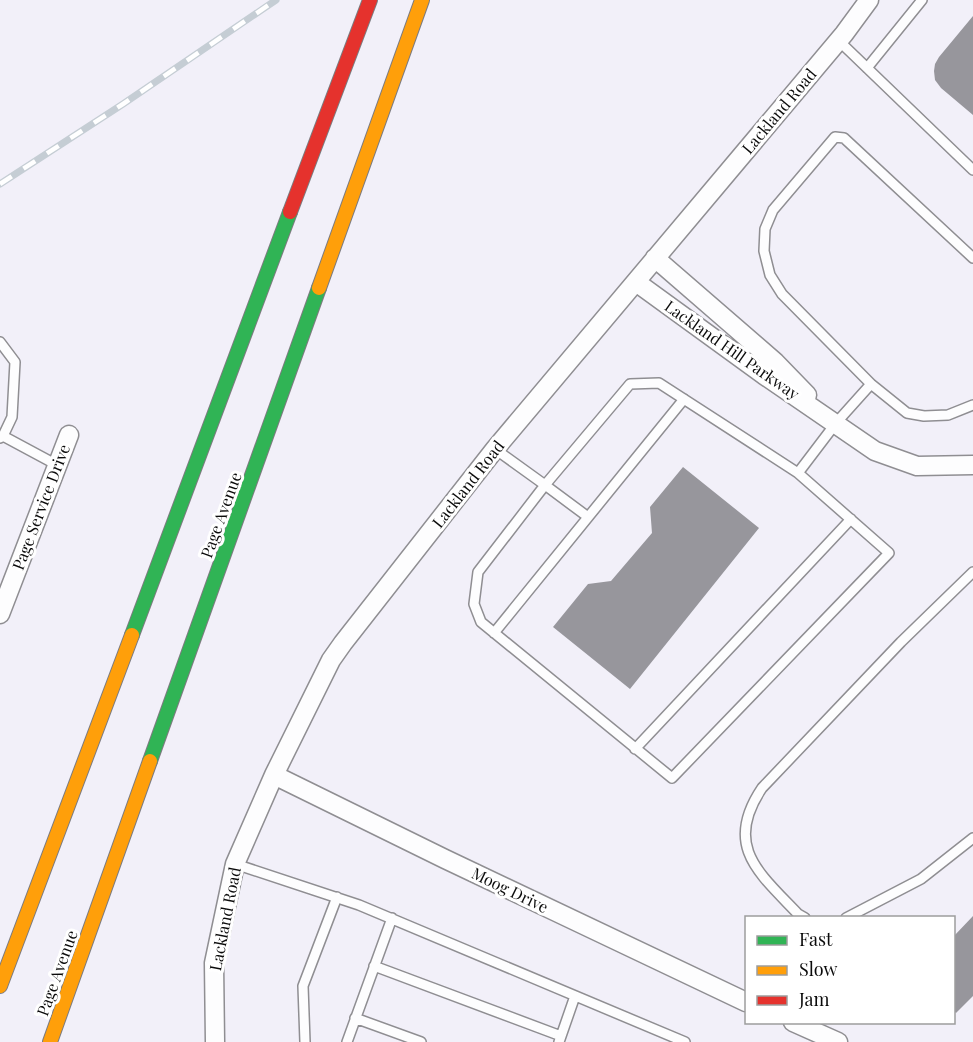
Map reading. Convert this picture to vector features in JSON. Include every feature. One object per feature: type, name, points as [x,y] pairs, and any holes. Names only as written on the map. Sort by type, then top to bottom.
[{"type":"highway","points":[[0,986],[370,0]]},
{"type":"highway","name":"Page Avenue","points":[[50,1042],[422,0]]},
{"type":"street","name":"Lackland Road","points":[[215,1042],[214,963],[235,864],[274,775],[325,671],[343,643],[495,449],[869,0]]},
{"type":"street","name":"Lackland Hill Parkway","points":[[655,258],[775,362],[832,420]]},
{"type":"street","name":"Lackland Hill Parkway","points":[[636,282],[764,375],[875,451],[917,466],[973,465]]},
{"type":"street","name":"Page Service Drive","points":[[0,614],[69,435]]},
{"type":"street","name":"Moog Drive","points":[[274,775],[745,1001]]},
{"type":"street","points":[[795,1024],[838,1042]]},
{"type":"lane","points":[[867,68],[922,0]]},
{"type":"lane","points":[[838,40],[973,170]]},
{"type":"lane","points":[[973,258],[844,138],[835,137],[773,210],[765,229],[764,251],[770,275],[782,294],[871,384],[907,413],[924,416],[948,415],[973,405]]},
{"type":"lane","points":[[0,342],[15,362],[12,417],[1,437],[57,465]]},
{"type":"lane","points":[[659,383],[798,473],[889,553],[672,778],[481,622],[474,604],[478,572],[545,485],[630,384],[659,383]]},
{"type":"lane","points":[[798,473],[832,420],[871,384]]},
{"type":"lane","points":[[494,633],[684,399]]},
{"type":"lane","points":[[495,449],[588,517]]},
{"type":"lane","points":[[635,749],[851,519]]},
{"type":"lane","points":[[802,916],[760,874],[746,850],[745,826],[753,801],[762,788],[901,642],[973,572]]},
{"type":"lane","points":[[850,916],[921,879],[973,838]]},
{"type":"lane","points":[[235,864],[392,918],[686,1042]]},
{"type":"lane","points":[[304,1042],[303,986],[336,897]]},
{"type":"lane","points":[[347,1042],[392,918]]},
{"type":"lane","points":[[374,966],[560,1039],[575,996]]},
{"type":"lane","points":[[355,1018],[421,1042]]},
{"type":"building","points":[[973,16],[973,115],[941,88],[935,80],[934,71],[939,57]]},
{"type":"building","points":[[683,467],[759,528],[630,689],[553,627],[588,584],[611,581],[652,533],[650,507]]},
{"type":"building","points":[[973,916],[973,996],[956,1013],[955,1012],[955,935]]},
{"type":"railway","points":[[0,184],[276,0]]},
{"type":"traffic: fast","points":[[132,635],[290,212]]},
{"type":"traffic: fast","points":[[150,761],[319,288]]},
{"type":"traffic: slow","points":[[319,288],[422,0]]},
{"type":"traffic: slow","points":[[0,986],[132,635]]},
{"type":"traffic: slow","points":[[50,1042],[150,761]]},
{"type":"traffic: jam","points":[[290,212],[370,0]]}]
